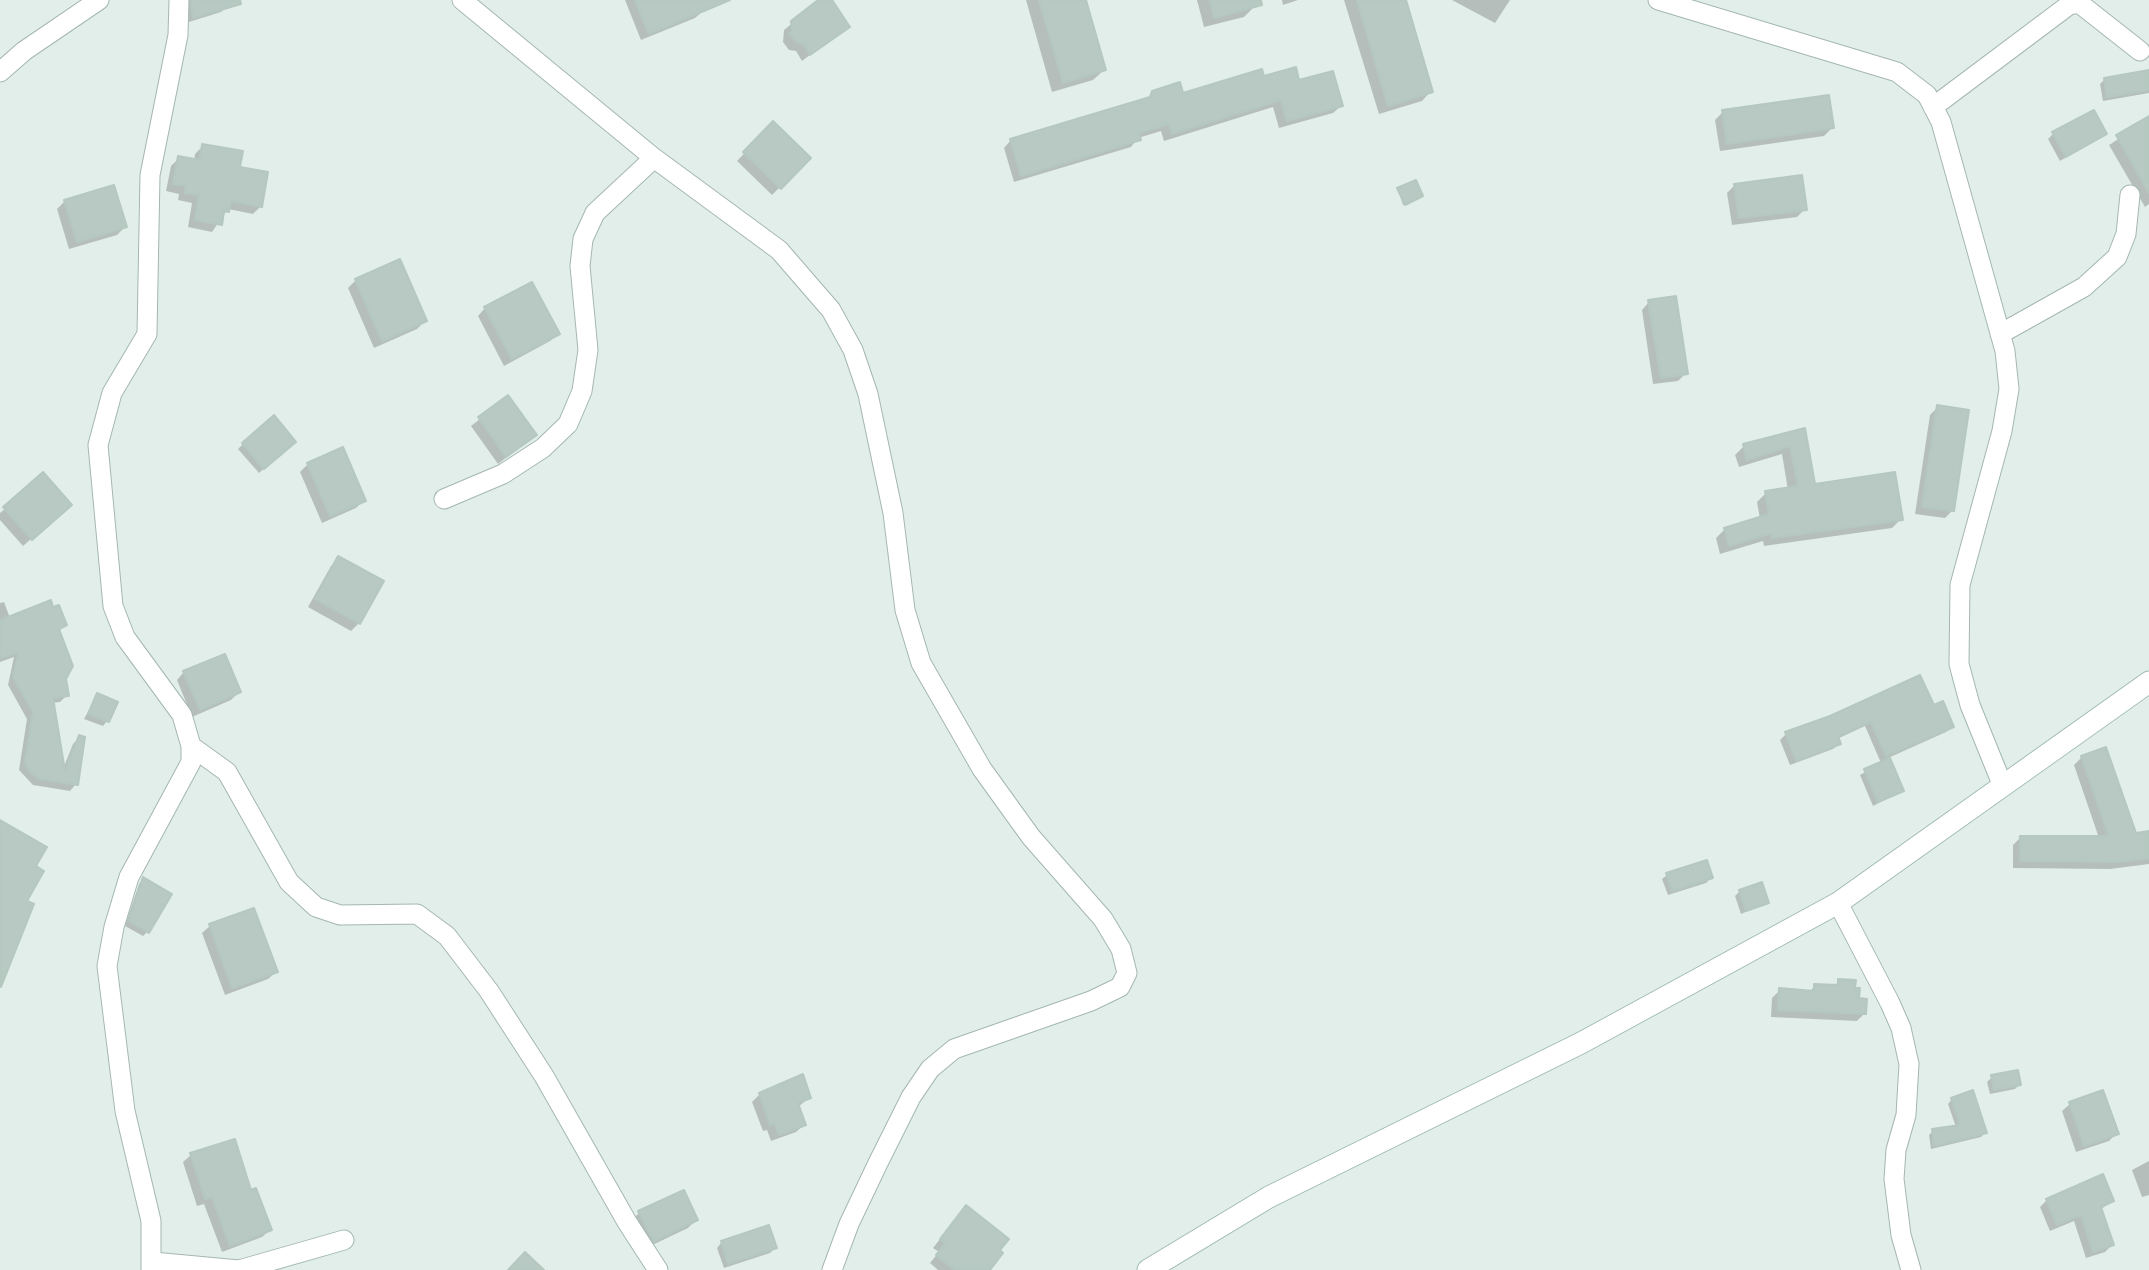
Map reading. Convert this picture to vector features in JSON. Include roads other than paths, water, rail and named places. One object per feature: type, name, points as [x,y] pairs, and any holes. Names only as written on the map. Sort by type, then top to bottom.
[{"type":"main road","points":[[1149,1270],[1269,1197],[1581,1043],[1838,903],[2149,682]]},
{"type":"street","points":[[0,72],[24,51],[99,0]]},
{"type":"street","points":[[179,0],[178,35],[150,175],[147,334],[112,393],[98,445],[113,607],[125,637],[182,715],[191,746],[191,762],[129,877],[114,926],[107,966],[119,1076],[151,1221],[152,1266],[239,1270],[344,1240]]},
{"type":"street","points":[[462,0],[654,158],[779,250],[831,310],[853,350],[868,394],[894,513],[905,610],[921,663],[982,769],[1031,837],[1103,919],[1121,949],[1127,973],[1120,987],[954,1049],[930,1069],[911,1097],[872,1175],[849,1224],[832,1270]]},
{"type":"street","points":[[1658,0],[1897,72],[1927,95],[1941,121],[2000,334],[2009,389],[2002,431],[1960,585],[1959,664],[1970,705],[2002,784]]},
{"type":"street","points":[[1933,107],[2069,5],[2079,3],[2140,51]]},
{"type":"street","points":[[444,499],[503,474],[543,448],[568,424],[582,391],[588,350],[580,265],[583,239],[595,213],[654,158]]},
{"type":"street","points":[[2000,334],[2084,288],[2117,257],[2126,234],[2130,195]]},
{"type":"street","points":[[191,746],[227,772],[289,882],[316,907],[340,915],[417,914],[447,936],[489,990],[544,1076],[627,1222],[658,1270]]},
{"type":"street","points":[[1838,903],[1890,1003],[1901,1028],[1909,1063],[1906,1115],[1896,1150],[1894,1179],[1901,1235],[1911,1270]]}]
